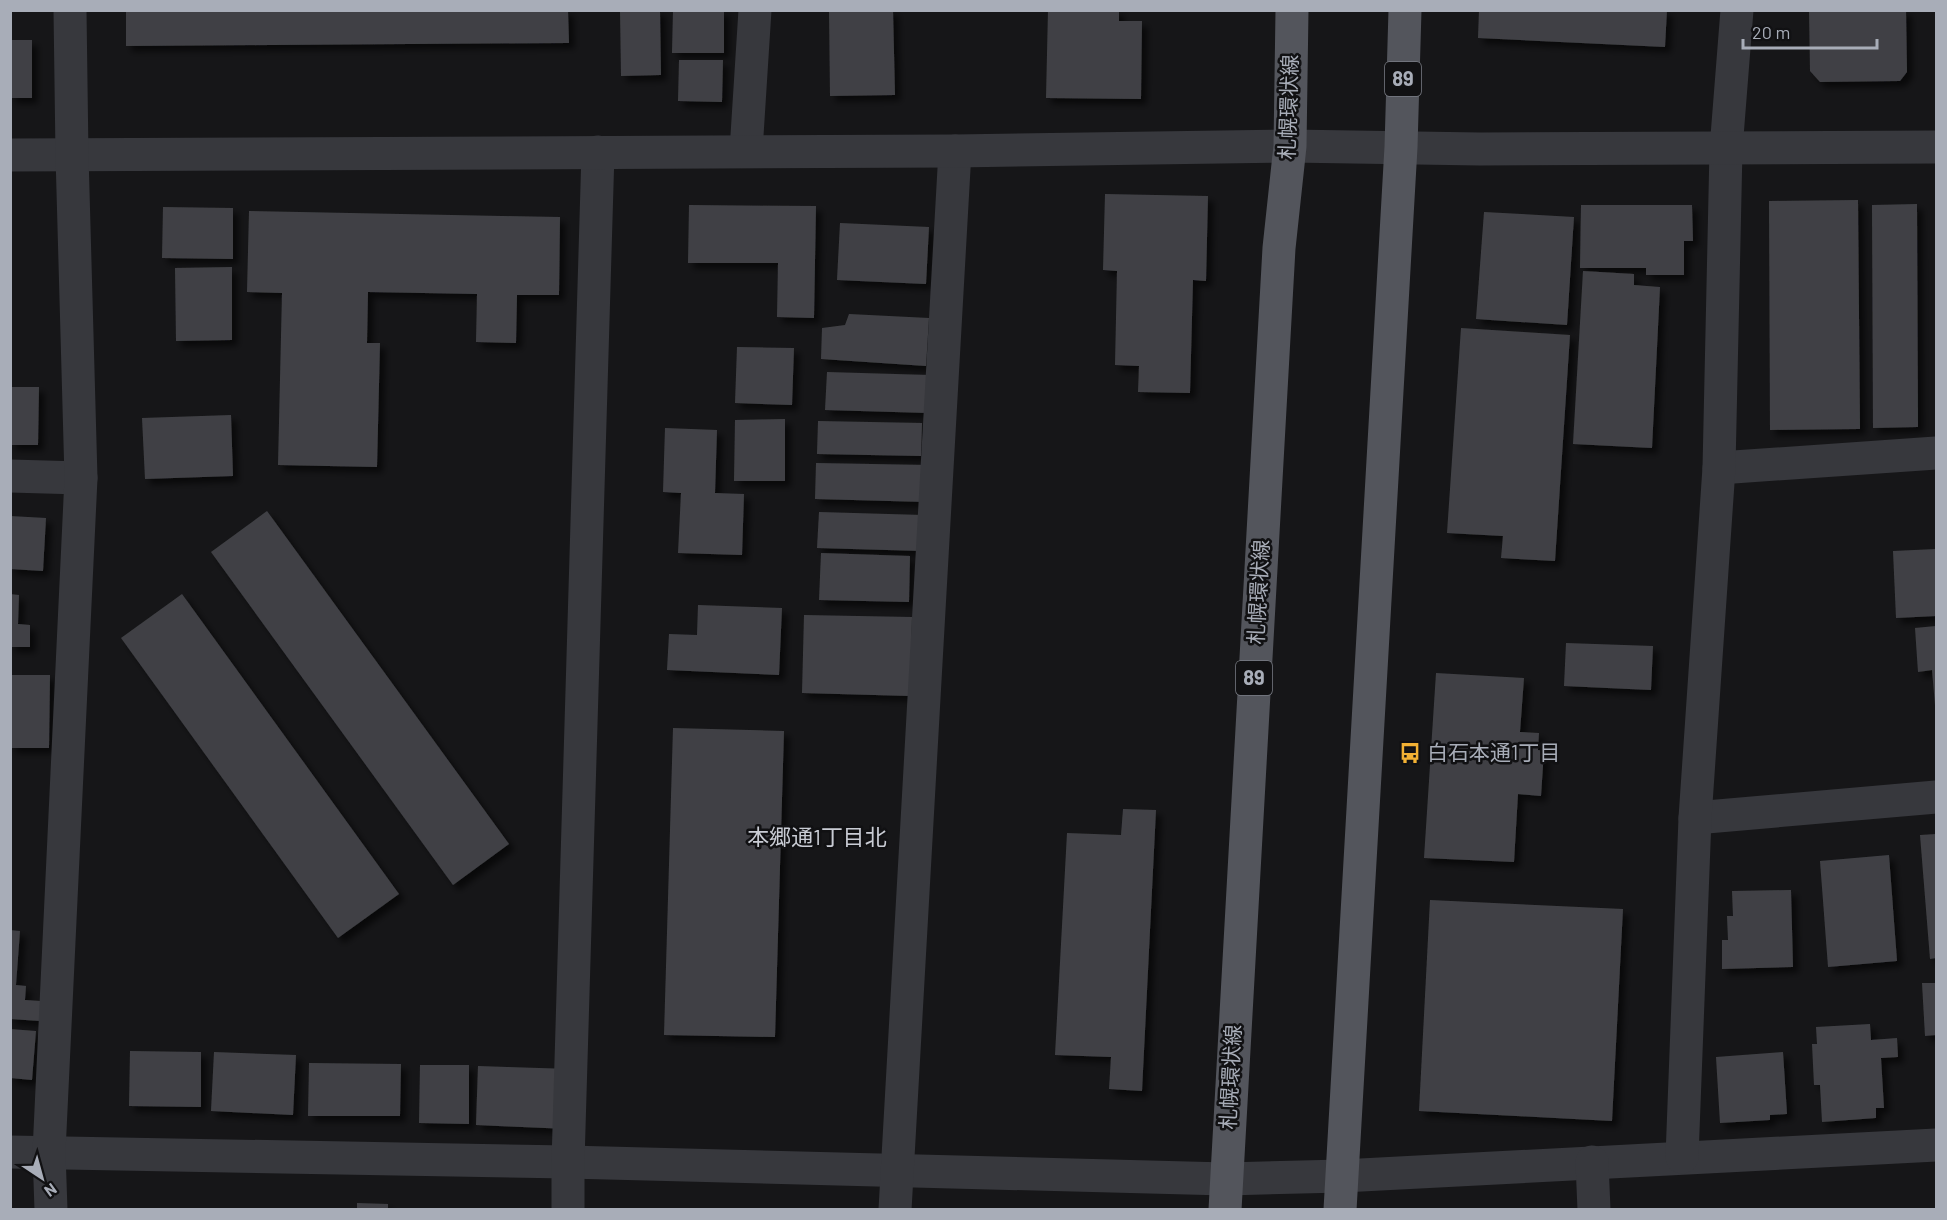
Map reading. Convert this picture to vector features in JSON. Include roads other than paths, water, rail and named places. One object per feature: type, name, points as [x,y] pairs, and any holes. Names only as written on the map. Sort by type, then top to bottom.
[{"type":"main road","name":"札幌環状線","points":[[1225,1194],[1278,272],[1290,146],[1292,10]]},
{"type":"main road","name":"89","points":[[1340,1209],[1401,147],[1405,10]]},
{"type":"street","points":[[51,1209],[49,1152],[81,478],[70,10]]},
{"type":"street","points":[[746,151],[755,10]]},
{"type":"street","points":[[1682,1157],[1695,818],[1719,468],[1726,148],[1737,10]]},
{"type":"street","points":[[10,155],[955,151],[1290,146],[1480,149],[1936,147]]},
{"type":"street","points":[[895,1209],[955,151]]},
{"type":"street","points":[[568,1209],[598,152]]},
{"type":"street","points":[[1719,468],[1936,453]]},
{"type":"street","points":[[10,476],[81,478]]},
{"type":"street","points":[[1695,818],[1936,797]]},
{"type":"street","points":[[10,1152],[896,1170],[1225,1194],[1342,1176],[1936,1145]]},
{"type":"street","points":[[1592,1162],[1594,1209]]},
{"type":"place","name":"白石本通1丁目","points":[[1410,753]]},
{"type":"district","name":"本郷通1丁目北","points":[[817,837]]}]
